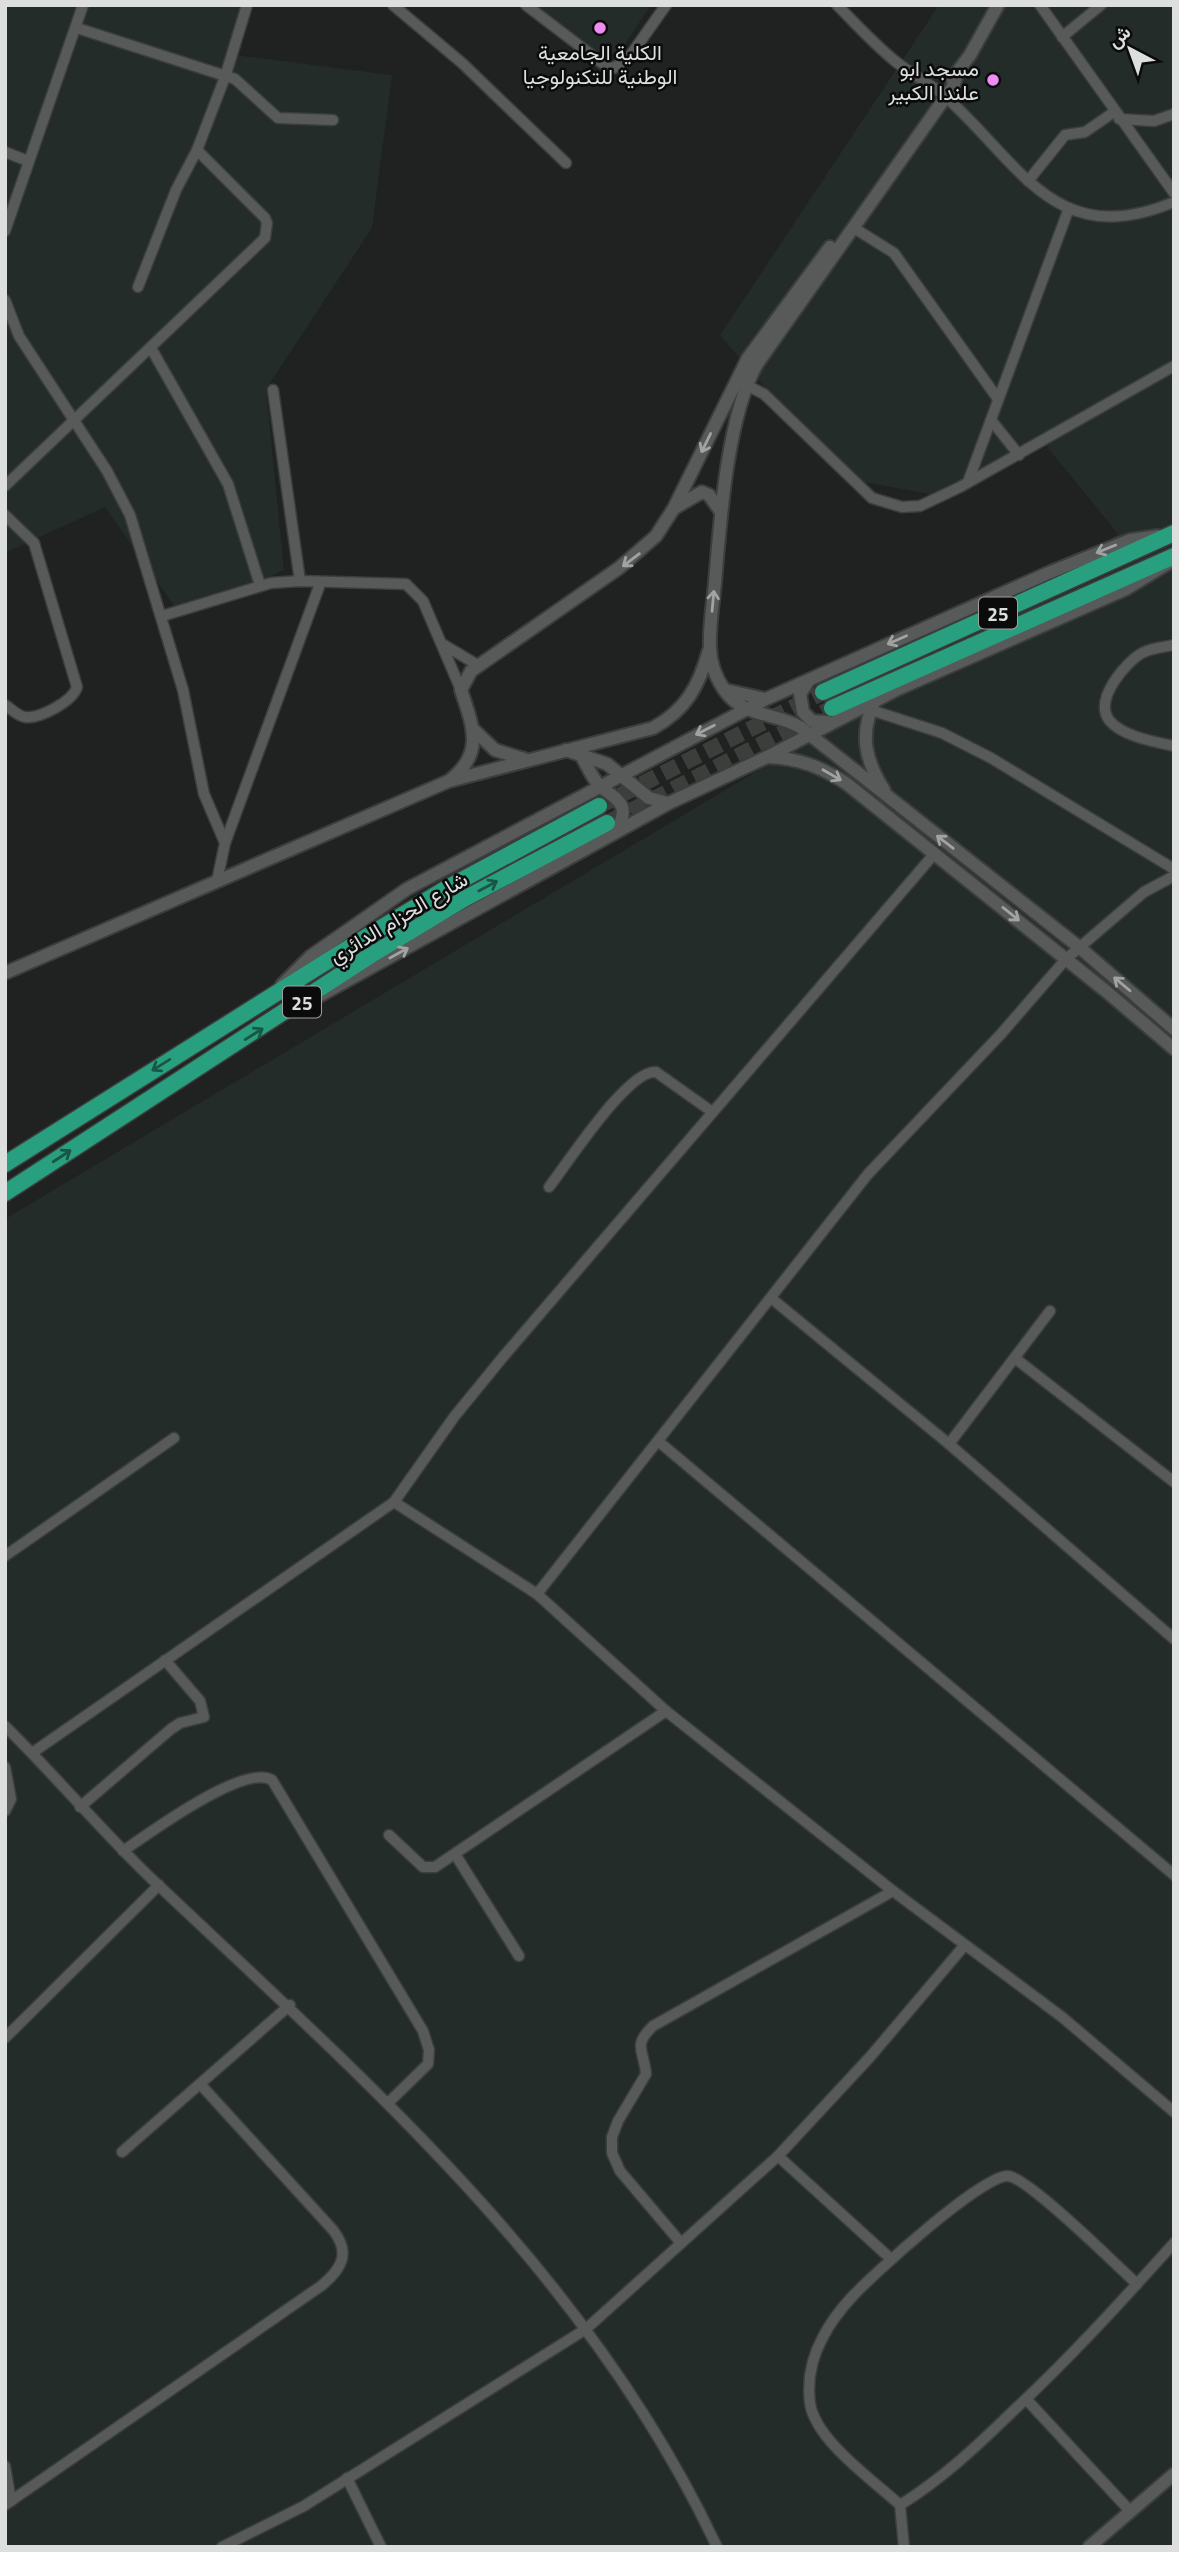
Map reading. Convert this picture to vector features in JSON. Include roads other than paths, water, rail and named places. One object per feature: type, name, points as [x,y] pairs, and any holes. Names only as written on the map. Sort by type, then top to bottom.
[{"type":"highway","name":"25","points":[[823,692],[1173,533]]},
{"type":"highway","name":"25","points":[[833,714],[1174,558]]},
{"type":"highway","name":"شارع الحزام الدائري","points":[[5,1164],[275,992],[445,890],[599,806]]},
{"type":"highway","name":"شارع الحزام الدائري","points":[[5,1193],[295,1007],[371,955],[464,900],[612,827]]},
{"type":"street","points":[[5,231],[83,5]]},
{"type":"street","points":[[138,287],[176,190],[197,150],[225,77],[247,5]]},
{"type":"street","points":[[393,5],[462,64],[566,163]]},
{"type":"street","points":[[526,5],[606,66],[614,68],[622,65],[630,56],[666,5]]},
{"type":"street","points":[[836,5],[895,61],[943,95],[1028,181],[1069,208],[1113,218],[1143,215],[1174,202]]},
{"type":"street","points":[[998,5],[957,74],[854,228],[757,364],[740,383],[721,512],[710,647],[713,670],[725,691],[744,710],[782,718],[808,734],[1079,947],[1174,1029]]},
{"type":"street","points":[[1040,5],[1116,116],[1174,193]]},
{"type":"street","points":[[1062,37],[1101,5]]},
{"type":"street","points":[[77,28],[234,79],[278,118],[333,120]]},
{"type":"street","points":[[461,690],[476,664],[642,551],[674,508],[740,383],[757,344],[943,95]]},
{"type":"street","points":[[1028,181],[1065,135],[1086,132],[1116,116],[1154,121],[1174,114]]},
{"type":"street","points":[[5,486],[260,245],[267,230],[265,218],[197,150]]},
{"type":"street","points":[[5,152],[28,161]]},
{"type":"street","points":[[968,482],[1069,208]]},
{"type":"street","points":[[854,228],[894,253],[998,399]]},
{"type":"street","points":[[5,300],[19,336],[123,498],[183,690],[204,794],[225,843]]},
{"type":"street","points":[[150,348],[228,484],[260,585]]},
{"type":"street","points":[[740,383],[764,394],[860,488],[886,505],[920,506],[1019,455],[1174,366]]},
{"type":"street","points":[[273,390],[300,581]]},
{"type":"street","points":[[991,420],[1019,455]]},
{"type":"street","points":[[674,508],[702,492],[709,495],[721,512]]},
{"type":"street","points":[[5,515],[34,543],[77,687],[71,698],[33,716],[23,717],[5,705]]},
{"type":"street","points":[[275,992],[311,956],[407,889],[744,710],[1118,544],[1173,533]]},
{"type":"street","points":[[810,679],[800,694],[803,712],[812,721],[873,705],[1126,589],[1174,558]]},
{"type":"street","points":[[162,616],[260,585],[300,581],[320,584],[406,584],[423,601],[443,644],[474,730],[495,750],[508,756],[530,760]]},
{"type":"street","points":[[217,881],[225,843],[320,584]]},
{"type":"street","points":[[443,644],[476,664]]},
{"type":"street","points":[[1174,645],[1141,654],[1117,678],[1104,705],[1107,717],[1118,727],[1174,746]]},
{"type":"street","points":[[5,973],[449,781],[653,728],[670,719],[691,697],[710,647]]},
{"type":"street","points":[[725,691],[766,699]]},
{"type":"street","points":[[873,705],[865,735],[867,758],[890,799]]},
{"type":"street","points":[[873,705],[991,758],[1174,869]]},
{"type":"street","points":[[612,827],[767,757],[808,734],[833,714]]},
{"type":"street","points":[[449,781],[467,765],[474,730]]},
{"type":"street","points":[[566,750],[599,760],[621,774],[649,798],[668,803]]},
{"type":"street","points":[[582,757],[599,785],[612,792],[621,803],[623,813],[612,827]]},
{"type":"street","points":[[767,757],[797,760],[829,772],[915,836],[1174,1049]]},
{"type":"street","points":[[915,836],[923,825]]},
{"type":"street","points":[[32,1753],[394,1502],[454,1417],[712,1111],[935,853]]},
{"type":"street","points":[[537,1594],[868,1174],[992,1044],[1066,959],[1144,892],[1174,876]]},
{"type":"street","points":[[549,1186],[619,1097],[643,1074],[656,1072],[712,1111]]},
{"type":"street","points":[[771,1298],[949,1444],[1174,1639]]},
{"type":"street","points":[[949,1444],[1050,1311]]},
{"type":"street","points":[[1016,1359],[1174,1482]]},
{"type":"street","points":[[5,1556],[174,1437]]},
{"type":"street","points":[[658,1441],[1174,1875]]},
{"type":"street","points":[[394,1502],[537,1594],[667,1711],[893,1891],[1062,2017],[1174,2112]]},
{"type":"street","points":[[80,1807],[163,1739],[171,1729],[204,1717],[200,1701],[165,1660]]},
{"type":"street","points":[[389,1835],[423,1867],[435,1867],[667,1711]]},
{"type":"street","points":[[5,1726],[123,1852],[290,2005],[389,2102],[496,2217],[586,2329],[649,2421],[692,2494],[717,2547]]},
{"type":"street","points":[[5,1767],[11,1799],[5,1811]]},
{"type":"street","points":[[123,1852],[222,1790],[259,1776],[272,1780],[423,2031],[429,2050],[428,2064],[389,2102]]},
{"type":"street","points":[[455,1854],[519,1956]]},
{"type":"street","points":[[5,2038],[159,1885]]},
{"type":"street","points":[[681,2243],[620,2171],[612,2153],[618,2121],[646,2074],[639,2048],[643,2035],[653,2026],[893,1891]]},
{"type":"street","points":[[222,2547],[304,2507],[346,2478],[586,2329],[778,2156],[870,2057],[964,1946]]},
{"type":"street","points":[[122,2152],[290,2005]]},
{"type":"street","points":[[8,2503],[321,2286],[341,2266],[343,2247],[333,2230],[201,2085]]},
{"type":"street","points":[[778,2156],[891,2259]]},
{"type":"street","points":[[904,2547],[900,2505],[830,2441],[818,2425],[810,2406],[812,2362],[835,2317],[891,2259],[978,2189],[997,2177],[1011,2176],[1035,2190],[1137,2284]]},
{"type":"street","points":[[900,2505],[941,2479],[1079,2349],[1174,2243]]},
{"type":"street","points":[[1026,2399],[1131,2512]]},
{"type":"street","points":[[5,2466],[8,2503]]},
{"type":"street","points":[[1090,2547],[1174,2474]]},
{"type":"street","points":[[346,2478],[381,2547]]},
{"type":"tunnel","points":[[599,806],[823,692]]},
{"type":"tunnel","points":[[609,822],[832,708]]},
{"type":"place","name":"الكلية الجامعية الوطنية للتكنولوجيا","points":[[600,28]]},
{"type":"place","name":"مسجد ابو علندا الكبير","points":[[993,80]]}]
